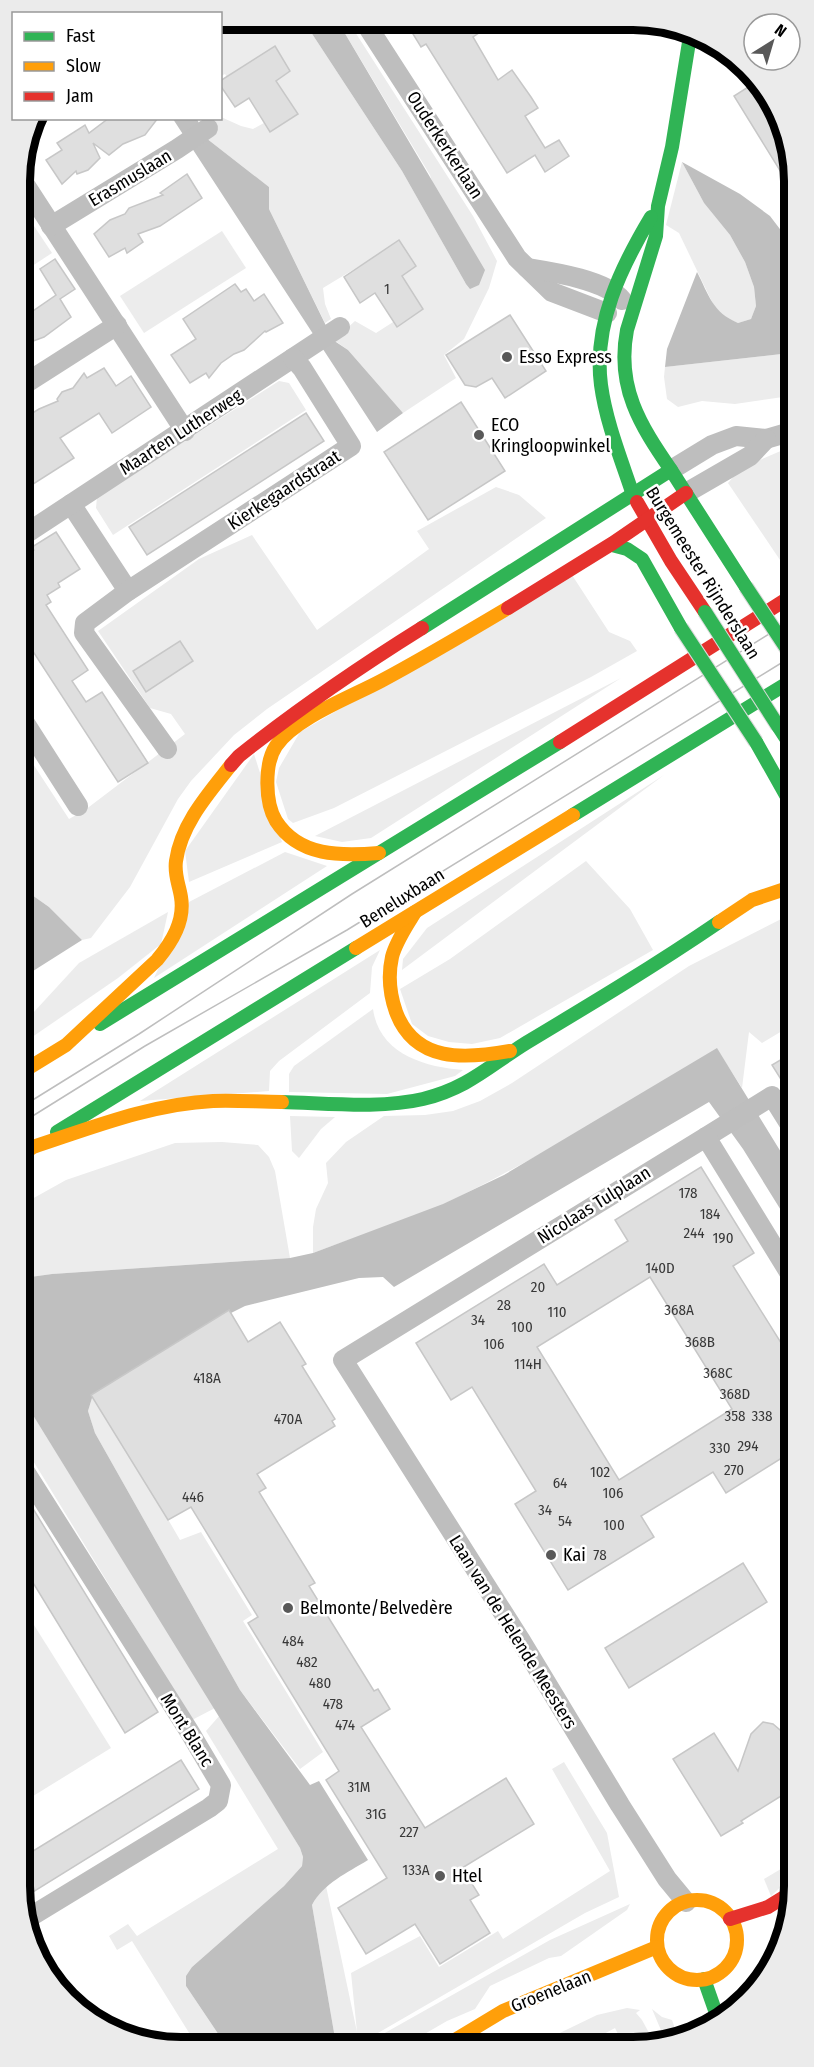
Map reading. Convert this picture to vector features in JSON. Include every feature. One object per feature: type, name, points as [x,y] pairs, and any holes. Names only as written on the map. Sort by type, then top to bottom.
[{"type":"main road","name":"Burgemeester Rijnderslaan","points":[[689,41],[672,147],[658,206],[653,247],[627,330],[624,346],[625,378],[630,398],[645,432],[784,644]]},
{"type":"main road","name":"Burgemeester Rijnderslaan","points":[[658,206],[633,248],[607,313],[599,362],[606,409],[633,495],[672,561],[784,735]]},
{"type":"main road","points":[[66,1045],[157,960],[170,944],[182,916],[181,897],[176,877],[176,861],[181,839],[206,797],[239,756],[296,711],[355,670],[671,470]]},
{"type":"main road","points":[[379,853],[344,856],[319,853],[294,840],[277,822],[269,802],[267,777],[275,747],[295,727],[490,619],[612,545],[686,493]]},
{"type":"main road","points":[[642,559],[648,520]]},
{"type":"main road","points":[[612,545],[627,549],[642,559],[681,628],[756,742],[784,792]]},
{"type":"main road","points":[[30,1067],[631,699],[784,601]]},
{"type":"main road","name":"Beneluxbaan","points":[[30,1149],[784,685]]},
{"type":"main road","points":[[752,900],[771,880]]},
{"type":"main road","name":"Beneluxbaan","points":[[30,1149],[124,1117],[168,1107],[212,1101],[373,1104],[422,1099],[461,1086],[513,1051],[663,960],[752,900],[784,890]]},
{"type":"main road","points":[[415,912],[393,956],[390,992],[397,1016],[407,1034],[421,1046],[444,1055],[474,1057],[513,1051]]},
{"type":"main road","points":[[730,1919],[768,1907],[784,1897]]},
{"type":"main road","points":[[698,1900],[722,1909],[730,1919],[736,1936],[735,1951],[729,1964],[718,1974],[704,1980],[688,1979],[674,1973],[663,1962],[657,1947],[657,1932],[663,1919],[673,1908],[698,1900]]},
{"type":"main road","points":[[736,1936],[752,1931]]},
{"type":"main road","name":"Groenelaan","points":[[460,2037],[503,2011],[657,1947]]},
{"type":"main road","points":[[704,1980],[716,2013]]},
{"type":"street","name":"Ouderkerkerlaan","points":[[370,30],[518,258],[552,291],[607,313]]},
{"type":"street","name":"Erasmuslaan","points":[[51,226],[208,128]]},
{"type":"street","points":[[30,193],[184,431]]},
{"type":"street","points":[[527,268],[561,273],[615,291],[627,311],[627,330]]},
{"type":"street","points":[[30,381],[117,325]]},
{"type":"street","name":"Maarten Lutherweg","points":[[30,531],[340,327]]},
{"type":"street","name":"Kierkegaardstraat","points":[[167,749],[84,633],[85,622],[128,591],[351,446],[302,368],[301,353]]},
{"type":"street","points":[[671,470],[712,445],[736,436],[766,439],[784,434]]},
{"type":"street","points":[[686,493],[750,456],[766,439]]},
{"type":"street","points":[[71,504],[128,591]]},
{"type":"street","points":[[30,731],[78,806]]},
{"type":"street","points":[[784,1120],[765,1101],[713,1132],[784,1262]]},
{"type":"street","name":"Nicolaas Tulplaan","points":[[342,1360],[713,1132]]},
{"type":"street","name":"Laan van de Helende Meesters","points":[[342,1360],[521,1641],[620,1805],[667,1879],[686,1902]]},
{"type":"street","name":"Mont Blanc","points":[[30,1480],[221,1785],[218,1801],[209,1808],[33,1915]]},
{"type":"shaded area","points":[[222,30],[310,30],[402,171],[466,284],[430,175],[343,30],[354,30],[473,216],[497,261],[489,288],[464,339],[444,355],[456,378],[403,413],[348,350],[334,340],[355,321],[376,333],[418,306],[397,273],[399,242],[323,288],[325,304],[331,319],[325,323],[269,209],[269,187],[206,138],[200,127],[211,120],[222,120],[222,117],[253,129],[271,119],[253,90],[240,98],[225,74],[222,76]]},
{"type":"shaded area","points":[[310,30],[343,30],[485,270],[479,285],[470,289],[466,284],[402,171]]},
{"type":"shaded area","points":[[174,120],[197,120],[206,138],[269,187],[269,209],[333,340],[348,350],[403,413],[377,432]]},
{"type":"shaded area","points":[[682,162],[704,203],[730,235],[745,262],[754,287],[756,306],[751,319],[738,323],[724,317],[714,306],[679,233],[666,225]]},
{"type":"shaded area","points":[[682,162],[740,194],[770,216],[784,234],[784,354],[665,367],[667,349],[697,272],[712,302],[729,319],[738,323],[751,319],[756,306],[754,287],[745,262],[730,235],[704,203]]},
{"type":"shaded area","points":[[30,220],[52,253],[30,267]]},
{"type":"shaded area","points":[[222,231],[246,268],[144,333],[120,296]]},
{"type":"shaded area","points":[[784,354],[784,397],[735,404],[702,401],[678,407],[667,399],[665,367]]},
{"type":"shaded area","points":[[279,381],[289,383],[306,410],[113,535],[96,508],[97,497]]},
{"type":"shaded area","points":[[784,450],[784,558],[780,560],[728,483],[741,468]]},
{"type":"shaded area","points":[[496,487],[519,495],[546,518],[267,709],[234,735],[191,781],[178,799],[130,887],[91,938],[82,940],[49,907],[32,895],[30,891],[30,759],[69,819],[85,810],[185,734],[171,714],[150,708],[98,631],[199,559],[252,535],[317,630],[429,549],[417,531]]},
{"type":"shaded area","points":[[572,575],[609,632],[630,641],[637,651],[591,677],[334,808],[293,823],[288,819],[276,782],[279,768],[300,732]]},
{"type":"shaded area","points":[[621,678],[371,838],[342,842],[315,836]]},
{"type":"shaded area","points":[[254,754],[282,842],[189,882],[185,851]]},
{"type":"shaded area","points":[[664,775],[402,970],[403,959],[427,928]]},
{"type":"shaded area","points":[[285,852],[327,866],[154,978],[189,902]]},
{"type":"shaded area","points":[[586,861],[630,909],[653,950],[500,1038],[472,1044],[449,1042],[428,1036],[412,1024],[400,989],[450,959]]},
{"type":"shaded area","points":[[30,891],[49,907],[82,940],[30,973]]},
{"type":"shaded area","points":[[168,912],[161,944],[118,978],[30,1038],[30,1016],[79,963]]},
{"type":"shaded area","points":[[784,918],[784,1030],[762,1043],[749,1032],[742,1088],[717,1049],[583,1129],[481,1186],[414,1217],[313,1253],[316,1209],[328,1183],[326,1163],[346,1142],[384,1116],[425,1115],[453,1111],[480,1101],[512,1083],[689,966]]},
{"type":"shaded area","points":[[380,950],[372,967],[370,993],[279,1061],[270,1071],[269,1091],[140,1101]]},
{"type":"shaded area","points":[[373,1009],[384,1037],[394,1047],[406,1055],[434,1066],[463,1070],[455,1076],[387,1094],[289,1092],[289,1074],[294,1066]]},
{"type":"shaded area","points":[[717,1048],[784,1157],[784,1215],[743,1149],[709,1102],[394,1287],[383,1277],[359,1278],[245,1306],[209,1324],[92,1398],[88,1411],[95,1433],[240,1690],[310,1785],[319,1781],[368,1860],[329,1885],[312,1905],[335,2037],[220,2037],[186,1986],[186,1976],[192,1967],[284,1886],[302,1866],[303,1857],[300,1848],[30,1410],[30,1277],[290,1258],[313,1253],[443,1204],[504,1175]]},
{"type":"shaded area","points":[[290,1116],[335,1117],[321,1129],[299,1158],[292,1151]]},
{"type":"shaded area","points":[[222,1142],[258,1145],[269,1157],[275,1171],[290,1258],[30,1277],[30,1200],[66,1180],[175,1143]]},
{"type":"shaded area","points":[[96,1395],[180,1540],[201,1532],[252,1615],[243,1621],[323,1752],[300,1769],[240,1690],[95,1433],[88,1411],[92,1398]]},
{"type":"shaded area","points":[[30,1410],[215,1708],[192,1720],[30,1456]]},
{"type":"shaded area","points":[[30,1619],[111,1748],[30,1798]]},
{"type":"shaded area","points":[[220,1715],[300,1848],[303,1857],[302,1866],[284,1886],[192,1967],[186,1986],[220,2037],[192,2037],[132,1941],[117,1950],[109,1936],[128,1924],[137,1936],[278,1849],[206,1731]]},
{"type":"shaded area","points":[[564,1762],[607,1833],[619,1897],[585,1913],[371,2037],[335,2037],[312,1905],[326,1886],[357,2032],[351,1973],[420,1936],[439,1967],[498,1931],[503,1939],[610,1871],[552,1769]]},
{"type":"shaded area","points":[[784,1867],[784,1884],[771,1896],[764,1879]]},
{"type":"shaded area","points":[[630,1904],[627,1910],[561,1956],[549,1958],[490,1986],[475,2009],[447,2021],[419,2037],[378,2037],[550,1940]]},
{"type":"shaded area","points":[[627,2008],[640,2010],[636,2013],[651,2036],[620,2037],[615,2028],[598,2037],[551,2037],[597,2015]]},
{"type":"shaded area","points":[[652,2009],[662,2017],[672,2020],[676,2031],[663,2034]]},
{"type":"building","points":[[411,30],[484,30],[473,37],[498,80],[512,70],[538,108],[525,116],[545,148],[559,140],[569,156],[545,172],[535,155],[507,173],[426,44],[421,47]]},
{"type":"building","points":[[275,46],[290,71],[276,81],[298,114],[270,132],[249,98],[235,107],[222,88],[222,80]]},
{"type":"building","points":[[750,86],[764,105],[779,142],[784,177],[734,96]]},
{"type":"building","points":[[106,120],[156,120],[145,135],[123,144],[109,155],[93,143],[100,158],[88,170],[77,174],[76,171],[62,184],[46,160],[62,150],[57,143],[85,125],[89,133]]},
{"type":"building","points":[[187,174],[202,198],[160,226],[138,234],[143,242],[127,253],[125,248],[109,257],[94,234],[110,220],[125,214],[129,208],[163,195],[160,193]]},
{"type":"building","points":[[399,240],[416,266],[402,276],[423,309],[397,327],[375,293],[360,303],[344,277]]},
{"type":"building","points":[[55,259],[75,289],[60,299],[71,317],[44,337],[30,342],[30,313],[56,295],[40,269]]},
{"type":"building","points":[[235,284],[241,292],[246,289],[254,301],[264,294],[283,323],[265,331],[244,350],[221,363],[209,378],[206,373],[190,383],[171,355],[196,339],[183,319]]},
{"type":"building","points":[[510,315],[546,371],[505,398],[492,378],[476,387],[465,385],[446,355]]},
{"type":"building","points":[[104,368],[116,386],[131,376],[151,407],[112,433],[99,413],[60,438],[74,458],[30,486],[30,414],[58,401],[62,392],[73,388],[84,373],[87,378]]},
{"type":"building","points":[[461,402],[505,471],[428,520],[384,452]]},
{"type":"building","points":[[306,413],[324,441],[147,555],[129,527]]},
{"type":"building","points":[[56,532],[80,569],[58,583],[60,587],[47,595],[51,602],[46,605],[88,670],[72,681],[86,702],[102,692],[148,763],[118,782],[30,647],[30,552],[34,550],[32,547]]},
{"type":"building","points":[[180,641],[193,661],[146,692],[133,671]]},
{"type":"building","points":[[784,1058],[784,1084],[772,1065]]},
{"type":"building","points":[[701,1167],[754,1253],[733,1266],[784,1348],[784,1457],[726,1493],[713,1472],[641,1516],[654,1537],[568,1590],[515,1504],[536,1491],[472,1387],[451,1400],[416,1343],[544,1264],[557,1285],[628,1241],[615,1220]],"holes":[[[650,1277],[732,1409],[619,1480],[537,1347]]]},
{"type":"building","points":[[229,1310],[248,1342],[280,1322],[306,1364],[302,1366],[335,1419],[332,1421],[335,1426],[257,1474],[266,1488],[259,1492],[315,1583],[309,1586],[374,1691],[378,1689],[390,1709],[361,1727],[425,1828],[506,1778],[534,1824],[462,1868],[479,1895],[470,1900],[490,1933],[440,1964],[415,1924],[366,1954],[338,1908],[387,1878],[326,1780],[339,1771],[248,1623],[258,1617],[191,1507],[168,1520],[91,1395]]},
{"type":"building","points":[[30,1504],[158,1712],[125,1733],[30,1578]]},
{"type":"building","points":[[743,1563],[767,1602],[629,1688],[605,1648]]},
{"type":"building","points":[[763,1722],[773,1724],[784,1733],[784,1794],[721,1836],[673,1759],[714,1733],[738,1771],[751,1734]]},
{"type":"building","points":[[181,1760],[199,1789],[30,1894],[30,1853]]},
{"type":"tram line","points":[[30,1102],[139,1034],[352,894],[784,625]]},
{"type":"tram line","points":[[30,1118],[145,1046],[347,930],[784,661]]},
{"type":"traffic: fast","points":[[671,470],[633,404],[625,370],[624,351],[627,330],[656,236],[658,206],[672,147],[689,41]]},
{"type":"traffic: fast","points":[[633,495],[606,413],[601,385],[601,340],[605,318],[620,276],[651,217]]},
{"type":"traffic: fast","points":[[422,628],[671,470],[746,587]]},
{"type":"traffic: fast","points":[[612,545],[627,549],[642,559],[681,628]]},
{"type":"traffic: fast","points":[[746,587],[784,644]]},
{"type":"traffic: fast","points":[[705,612],[778,726]]},
{"type":"traffic: fast","points":[[681,628],[756,742]]},
{"type":"traffic: fast","points":[[573,815],[784,685]]},
{"type":"traffic: fast","points":[[778,726],[784,735]]},
{"type":"traffic: fast","points":[[100,1024],[560,742]]},
{"type":"traffic: fast","points":[[756,742],[784,792]]},
{"type":"traffic: fast","points":[[282,1102],[389,1104],[423,1099],[453,1089],[466,1083],[719,922]]},
{"type":"traffic: fast","points":[[57,1132],[356,948]]},
{"type":"traffic: fast","points":[[704,1979],[716,2013]]},
{"type":"traffic: slow","points":[[379,853],[322,852],[296,842],[285,833],[272,813],[268,794],[269,763],[276,746],[296,726],[310,717],[397,672],[508,608]]},
{"type":"traffic: slow","points":[[30,1067],[66,1045],[157,960],[168,946],[179,923],[182,906],[176,871],[179,847],[197,810],[231,765]]},
{"type":"traffic: slow","points":[[356,948],[573,815]]},
{"type":"traffic: slow","points":[[719,922],[752,900],[784,889]]},
{"type":"traffic: slow","points":[[415,912],[396,945],[390,971],[394,1005],[405,1029],[416,1041],[443,1054],[459,1056],[510,1051]]},
{"type":"traffic: slow","points":[[30,1149],[99,1125],[167,1107],[213,1101],[282,1102]]},
{"type":"traffic: slow","points":[[697,1900],[712,1903],[725,1912],[734,1925],[737,1940],[734,1955],[725,1968],[712,1977],[697,1980],[682,1977],[669,1968],[660,1955],[657,1940],[660,1925],[669,1912],[682,1903],[697,1900]]},
{"type":"traffic: slow","points":[[460,2037],[503,2011],[657,1947]]},
{"type":"traffic: jam","points":[[508,608],[613,543],[686,493]]},
{"type":"traffic: jam","points":[[637,502],[671,561],[705,612]]},
{"type":"traffic: jam","points":[[560,742],[784,601]]},
{"type":"traffic: jam","points":[[231,765],[239,756],[306,705],[422,628]]},
{"type":"traffic: jam","points":[[730,1919],[768,1907],[784,1897]]},
{"type":"place","name":"Esso Express","points":[[507,357]]},
{"type":"place","name":"ECO Kringloopwinkel","points":[[479,435]]},
{"type":"place","name":"Kai","points":[[551,1555]]},
{"type":"place","name":"Belmonte/Belvedère","points":[[288,1608]]},
{"type":"place","name":"Htel","points":[[440,1876]]}]
